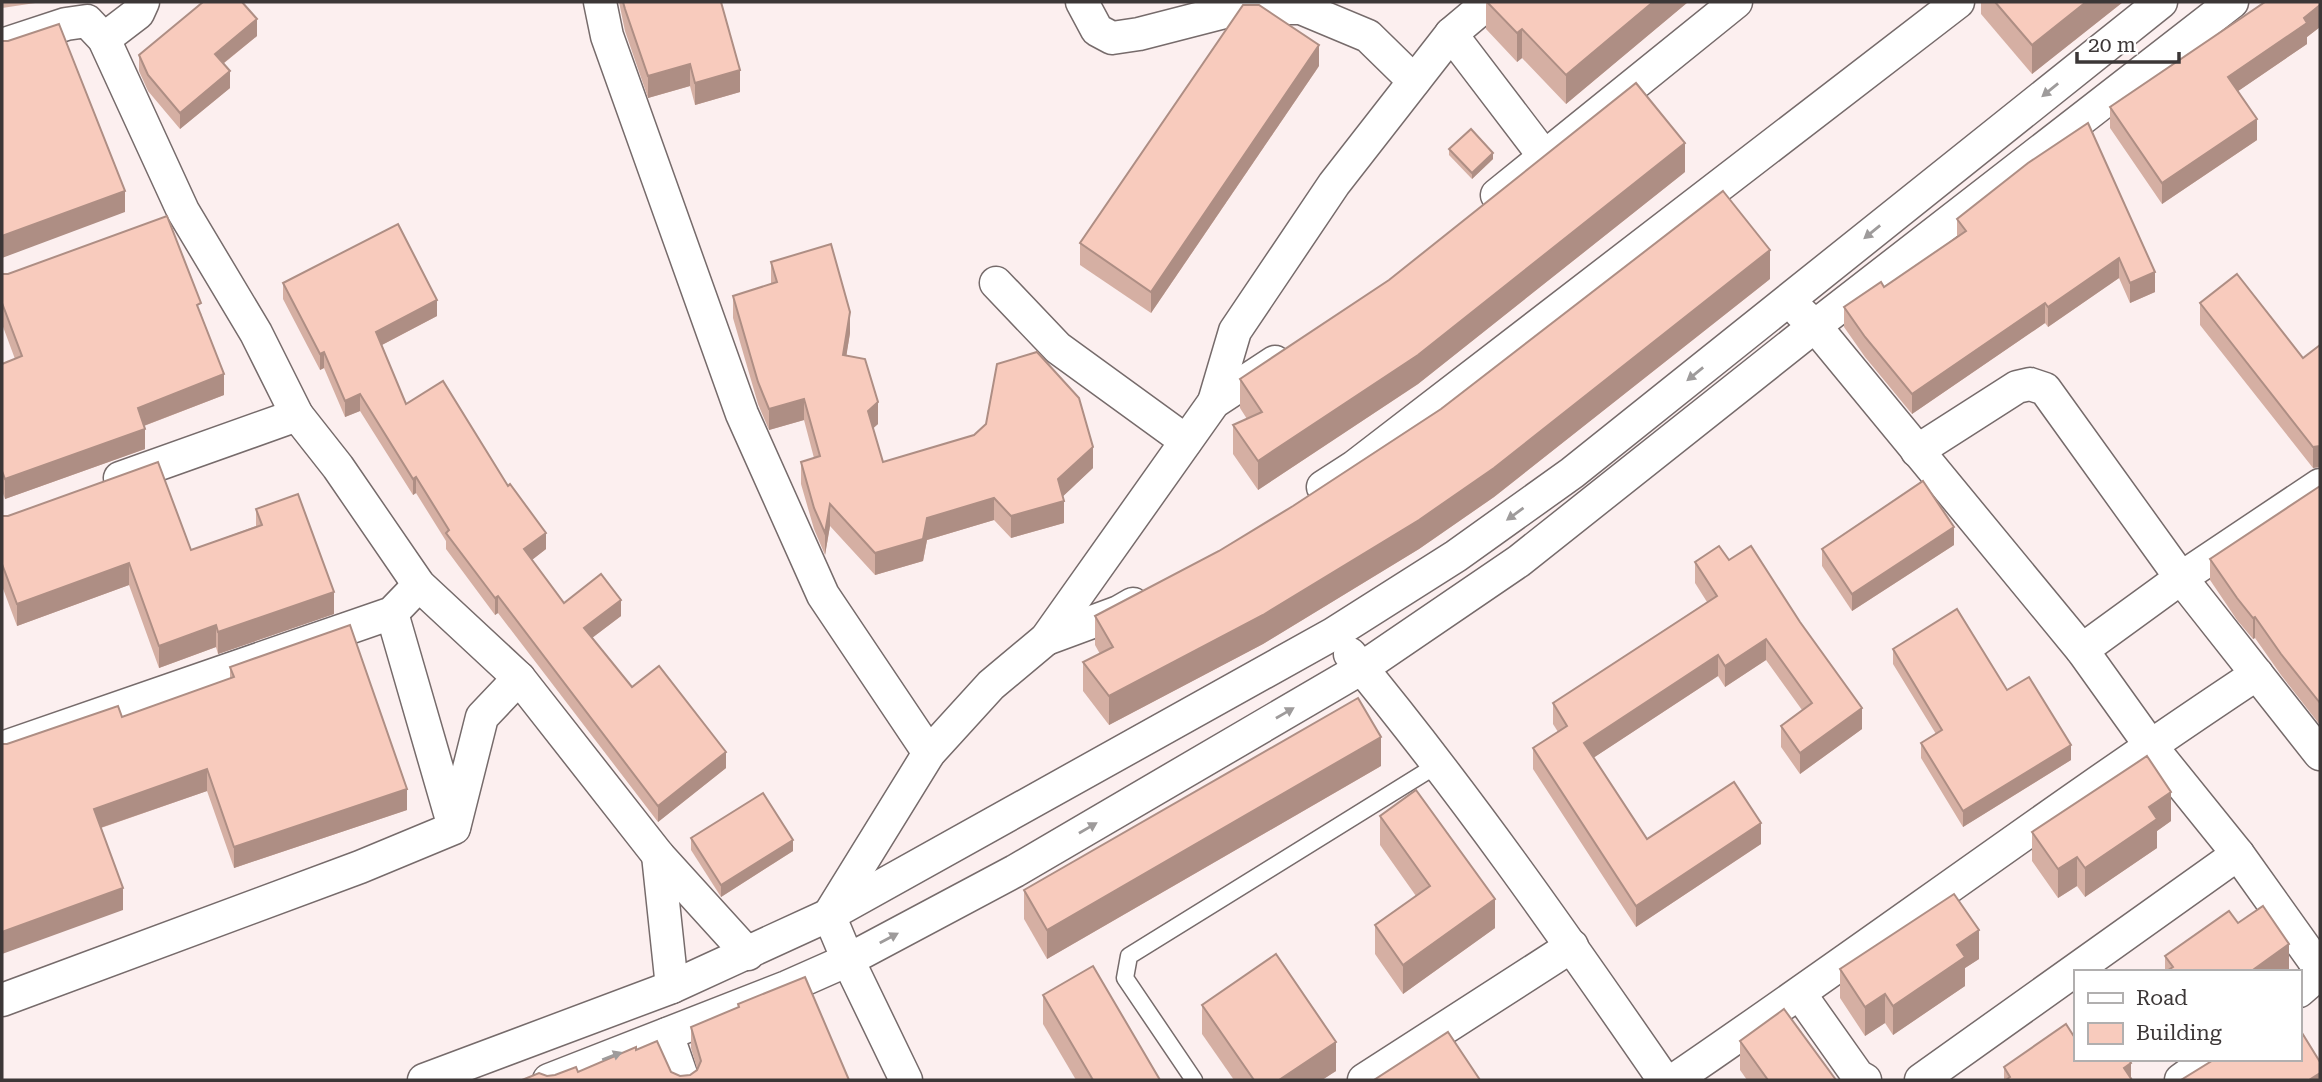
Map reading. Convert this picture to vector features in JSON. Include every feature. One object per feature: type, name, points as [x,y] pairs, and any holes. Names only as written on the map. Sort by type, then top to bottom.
[{"type":"street","points":[[104,39],[138,13],[143,2]]},
{"type":"street","points":[[600,2],[607,37],[742,414],[823,595],[929,753]]},
{"type":"street","points":[[1082,2],[1097,30],[1112,38],[1139,34],[1240,8],[1301,8],[1368,36],[1414,81]]},
{"type":"street","points":[[829,915],[929,753],[991,685],[1046,639],[1214,402],[1235,331],[1334,184],[1451,34],[1489,2]]},
{"type":"street","points":[[1471,217],[1736,2]]},
{"type":"street","points":[[1299,503],[1354,467],[1958,2]]},
{"type":"street","points":[[424,1080],[472,1072],[748,954],[829,915],[1333,634],[1456,556],[1572,473],[2161,2]]},
{"type":"street","points":[[549,1080],[848,960],[1015,871],[1362,668],[1519,561],[1815,326],[2232,2]]},
{"type":"street","points":[[2,45],[66,24],[88,21],[104,39],[170,215],[256,332],[297,415],[338,467],[419,585],[519,678],[658,855],[748,954]]},
{"type":"street","points":[[1451,34],[1544,156]]},
{"type":"street","points":[[996,283],[1058,348],[1186,441]]},
{"type":"street","points":[[1787,299],[1815,326],[2082,650],[2150,745],[2238,854],[2320,971],[2301,989]]},
{"type":"street","points":[[1214,402],[1296,349]]},
{"type":"street","points":[[1917,451],[2017,387],[2030,384],[2045,389],[2181,578],[2320,754]]},
{"type":"street","points":[[92,488],[297,415]]},
{"type":"street","points":[[2082,650],[2181,578],[2320,485]]},
{"type":"street","points":[[2,748],[392,613],[419,585]]},
{"type":"street","points":[[1046,639],[1119,612],[1153,593]]},
{"type":"street","points":[[392,613],[454,828]]},
{"type":"street","points":[[1333,634],[1437,765],[1572,946],[1664,1080]]},
{"type":"street","points":[[1674,1080],[1800,994],[2150,745],[2257,674]]},
{"type":"street","points":[[454,828],[482,717],[519,678]]},
{"type":"street","points":[[2,1000],[360,867],[454,828]]},
{"type":"street","points":[[2075,970],[2238,854]]},
{"type":"street","points":[[658,855],[672,987]]},
{"type":"street","points":[[829,915],[906,1080]]},
{"type":"street","points":[[1364,1080],[1572,946]]},
{"type":"street","points":[[1921,1080],[2074,971]]},
{"type":"street","points":[[1800,994],[1858,1076],[1865,1080]]},
{"type":"street","points":[[667,1034],[683,1080]]},
{"type":"street","points":[[2181,1080],[2207,1061]]},
{"type":"lane","points":[[1194,1080],[1125,978],[1129,956],[1437,765]]},
{"type":"building","points":[[203,2],[242,2],[257,19],[215,54],[230,71],[180,113],[148,75],[139,55]]},
{"type":"building","points":[[623,2],[721,2],[740,70],[695,83],[690,64],[648,76]]},
{"type":"building","points":[[1487,2],[1653,2],[1566,75],[1522,29],[1517,33]]},
{"type":"building","points":[[1995,2],[2086,2],[2032,45]]},
{"type":"building","points":[[2265,2],[2320,2],[2320,5],[2304,18],[2307,23],[2228,77],[2257,119],[2162,183],[2110,107]]},
{"type":"building","points":[[1243,5],[1259,5],[1319,45],[1151,292],[1080,243]]},
{"type":"building","points":[[59,24],[125,191],[2,236],[2,41]]},
{"type":"building","points":[[1636,83],[1685,143],[1418,355],[1258,461],[1233,425],[1262,412],[1240,379],[1389,280]]},
{"type":"building","points":[[2088,123],[2155,272],[2130,283],[2119,258],[2048,307],[2045,303],[1912,394],[1844,307],[1881,282],[1884,287],[1966,231],[1957,219],[2028,163]]},
{"type":"building","points":[[1471,129],[1493,153],[1472,173],[1449,149]]},
{"type":"building","points":[[1723,191],[1770,250],[1494,468],[1419,520],[1263,615],[1109,696],[1083,662],[1113,647],[1095,616],[1219,551],[1441,409]]},
{"type":"building","points":[[167,216],[201,303],[197,305],[224,374],[138,408],[145,429],[5,479],[2,471],[2,364],[22,356],[2,303],[2,274]]},
{"type":"building","points":[[398,224],[437,300],[376,332],[406,404],[443,381],[508,486],[510,484],[546,533],[524,549],[564,603],[601,574],[621,600],[584,628],[632,687],[659,666],[726,752],[658,806],[498,596],[495,598],[446,533],[449,530],[416,477],[413,479],[360,394],[345,401],[324,352],[320,354],[283,283]]},
{"type":"building","points":[[831,244],[850,312],[843,355],[865,359],[878,402],[868,411],[883,462],[974,435],[986,424],[997,364],[1037,352],[1079,398],[1093,447],[1058,479],[1064,501],[1011,516],[994,498],[927,518],[923,539],[875,553],[830,504],[825,533],[814,508],[801,462],[820,456],[804,399],[769,409],[758,382],[733,296],[777,282],[771,262]]},
{"type":"building","points":[[2237,274],[2303,358],[2320,345],[2320,446],[2313,447],[2200,303]]},
{"type":"building","points":[[158,462],[191,550],[262,525],[256,509],[298,494],[334,592],[218,632],[216,625],[159,646],[129,563],[17,604],[2,564],[2,516]]},
{"type":"building","points":[[1923,481],[1954,527],[1852,594],[1822,549]]},
{"type":"building","points":[[2320,486],[2320,703],[2255,617],[2253,618],[2237,598],[2210,559]]},
{"type":"building","points":[[1719,546],[1729,560],[1751,546],[1800,622],[1862,708],[1800,753],[1781,726],[1812,703],[1766,639],[1725,666],[1718,655],[1584,743],[1647,839],[1734,782],[1761,823],[1636,906],[1533,748],[1567,726],[1553,703],[1717,596],[1695,562]]},
{"type":"building","points":[[1957,609],[2007,690],[2029,677],[2071,745],[1963,811],[1921,743],[1942,730],[1893,649]]},
{"type":"building","points":[[350,625],[407,789],[234,847],[207,769],[94,809],[123,888],[2,932],[2,744],[118,706],[122,717],[234,677],[230,667]]},
{"type":"building","points":[[1358,698],[1381,737],[1047,930],[1024,890]]},
{"type":"building","points":[[2147,756],[2171,792],[2149,807],[2157,819],[2085,868],[2077,857],[2058,869],[2032,832]]},
{"type":"building","points":[[1416,790],[1495,899],[1403,965],[1375,925],[1430,886],[1380,816]]},
{"type":"building","points":[[763,793],[793,840],[721,885],[691,838]]},
{"type":"building","points":[[1954,894],[1979,930],[1957,945],[1965,957],[1893,1006],[1885,994],[1865,1007],[1840,969]]},
{"type":"building","points":[[2263,906],[2289,944],[2253,970],[2168,970],[2173,967],[2165,956],[2229,911],[2238,923]]},
{"type":"building","points":[[1276,954],[1336,1042],[1279,1080],[1254,1080],[1202,1005]]},
{"type":"building","points":[[1093,966],[1160,1080],[1093,1080],[1043,995]]},
{"type":"building","points":[[805,977],[849,1080],[522,1080],[539,1073],[555,1075],[576,1067],[578,1072],[657,1041],[671,1072],[680,1076],[690,1075],[697,1070],[701,1061],[691,1027],[739,1007],[738,1004]]},
{"type":"building","points":[[1784,1009],[1836,1080],[1768,1080],[1740,1041]]},
{"type":"building","points":[[2066,1024],[2074,1034],[2074,1061],[2130,1061],[2131,1063],[2124,1068],[2132,1080],[2006,1080],[2010,1077],[2004,1067]]},
{"type":"building","points":[[2301,1031],[2320,1062],[2320,1073],[2309,1080],[2181,1080],[2212,1061],[2301,1061]]},
{"type":"building","points":[[1448,1032],[1480,1080],[1374,1080]]}]
